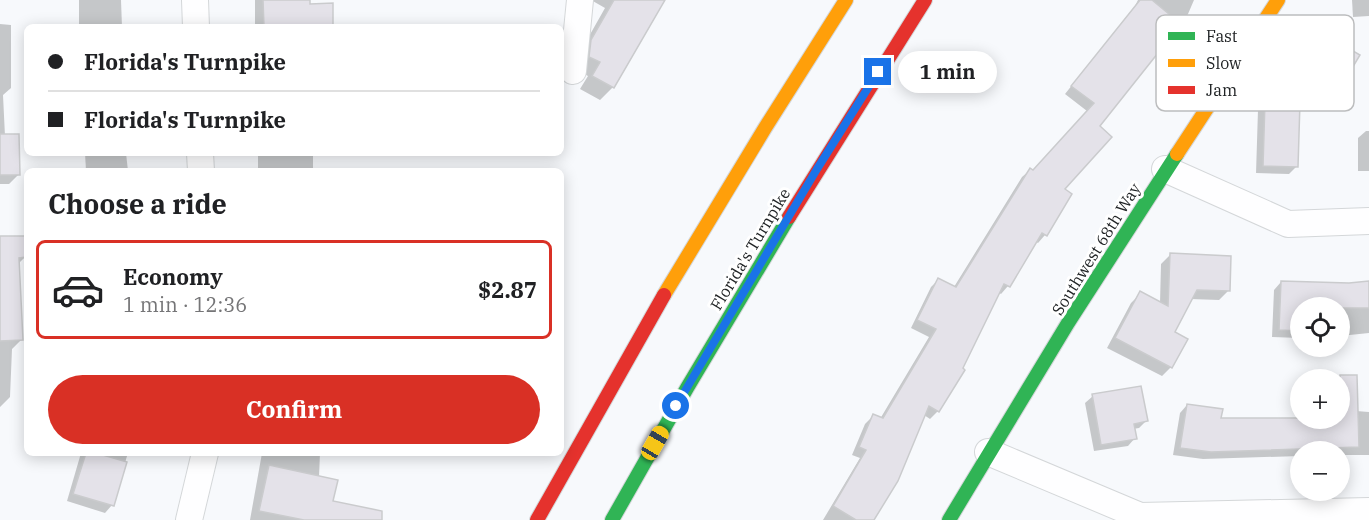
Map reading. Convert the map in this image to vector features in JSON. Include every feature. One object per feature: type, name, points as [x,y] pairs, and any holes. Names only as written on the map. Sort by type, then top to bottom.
[{"type":"main road","points":[[537,520],[695,242],[774,110],[846,0]]},
{"type":"main road","name":"Florida's Turnpike","points":[[612,520],[712,345],[817,169],[925,0]]},
{"type":"main road","name":"Southwest 68th Way","points":[[1268,15],[1278,0]]},
{"type":"main road","name":"Southwest 68th Way","points":[[949,520],[988,452],[1204,111]]},
{"type":"street","points":[[195,0],[196,24]]},
{"type":"street","points":[[573,71],[580,0]]},
{"type":"street","points":[[1165,169],[1288,224],[1369,221]]},
{"type":"street","points":[[988,452],[1140,516],[1369,511]]},
{"type":"street","points":[[189,520],[204,456]]},
{"type":"building","points":[[263,0],[310,0],[310,4],[333,3],[333,24],[264,24]]},
{"type":"building","points":[[614,0],[665,0],[614,88],[592,76],[600,62],[589,57],[591,40]]},
{"type":"building","points":[[1140,0],[1152,0],[1170,15],[1156,15],[1156,55],[1100,126],[1112,137],[1065,189],[1072,194],[1047,236],[1042,233],[1010,287],[1004,284],[963,368],[965,370],[939,412],[929,406],[898,481],[874,520],[856,520],[833,506],[866,450],[859,447],[873,414],[883,418],[936,329],[917,320],[938,278],[956,287],[1030,168],[1033,170],[1094,103],[1071,86]]},
{"type":"building","points":[[1354,51],[1360,55],[1354,65]]},
{"type":"building","points":[[1265,111],[1300,111],[1298,167],[1263,166]]},
{"type":"building","points":[[0,134],[19,134],[20,175],[0,175]]},
{"type":"building","points":[[0,236],[24,236],[24,257],[19,258],[23,340],[0,341]]},
{"type":"building","points":[[1170,253],[1231,256],[1230,291],[1197,290],[1175,332],[1188,339],[1172,368],[1115,338],[1140,291],[1168,306]]},
{"type":"building","points":[[1281,281],[1349,283],[1369,281],[1369,308],[1350,308],[1350,297],[1290,297],[1290,331],[1279,330]]},
{"type":"building","points":[[1350,375],[1357,375],[1359,447],[1350,447],[1350,441],[1290,441],[1290,449],[1211,452],[1180,448],[1187,404],[1223,409],[1221,418],[1290,418],[1290,429],[1350,429]]},
{"type":"building","points":[[1141,386],[1148,421],[1134,424],[1137,439],[1101,445],[1092,394]]},
{"type":"building","points":[[85,456],[106,456],[127,462],[114,506],[73,494]]},
{"type":"building","points":[[269,465],[338,480],[333,501],[382,511],[382,520],[304,520],[259,511]]},
{"type":"traffic: fast","points":[[949,520],[1068,323],[1177,154]]},
{"type":"traffic: fast","points":[[612,520],[687,388],[789,217]]},
{"type":"traffic: slow","points":[[664,295],[846,0]]},
{"type":"traffic: slow","points":[[1268,15],[1278,0]]},
{"type":"traffic: slow","points":[[1177,154],[1205,111]]},
{"type":"traffic: jam","points":[[789,217],[925,0]]},
{"type":"traffic: jam","points":[[537,520],[664,295]]},
{"type":"route","points":[[676,406],[817,169],[878,72]]}]
